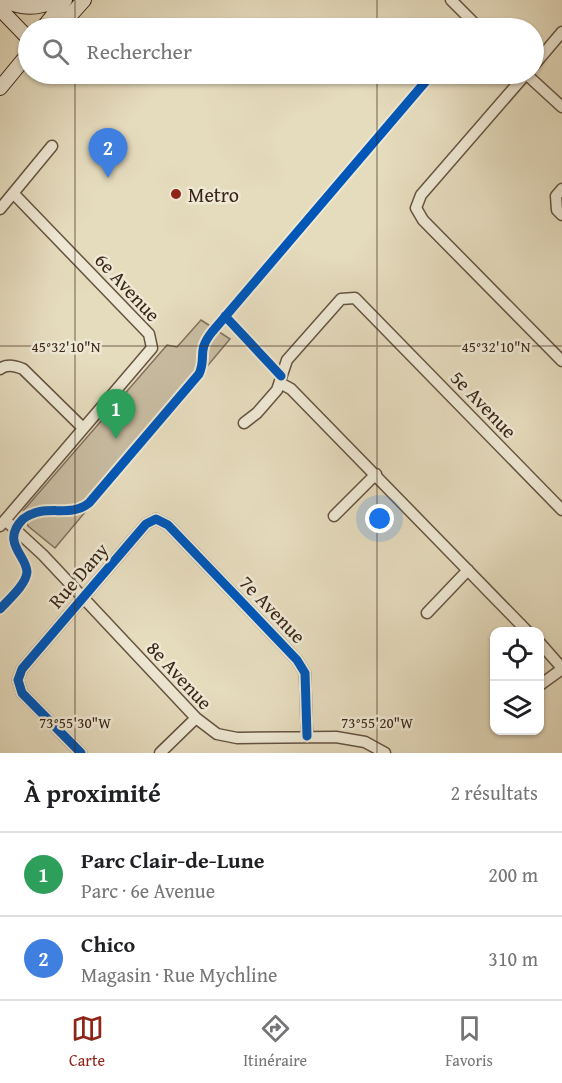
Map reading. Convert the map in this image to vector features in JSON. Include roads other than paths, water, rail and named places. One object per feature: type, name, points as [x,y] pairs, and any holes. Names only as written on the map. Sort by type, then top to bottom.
[{"type":"street","points":[[3,0],[15,6],[32,8],[57,0]]},
{"type":"street","points":[[51,18],[65,0]]},
{"type":"street","points":[[68,18],[84,0]]},
{"type":"street","points":[[451,0],[469,18]]},
{"type":"street","points":[[0,9],[18,28]]},
{"type":"street","points":[[544,53],[562,32]]},
{"type":"street","points":[[0,88],[18,66]]},
{"type":"street","points":[[517,84],[421,195],[416,208],[423,220],[562,362]]},
{"type":"street","points":[[537,84],[562,108]]},
{"type":"street","points":[[0,209],[52,146]]},
{"type":"street","points":[[562,189],[556,196],[557,210],[562,215]]},
{"type":"street","name":"6e Avenue","points":[[3,523],[152,348],[149,334],[14,194]]},
{"type":"street","name":"5e Avenue","points":[[280,383],[287,360],[341,299],[355,298],[562,510]]},
{"type":"street","points":[[0,369],[3,366],[15,365],[23,369],[83,428]]},
{"type":"street","points":[[244,423],[277,390],[280,383],[291,389],[523,627]]},
{"type":"street","points":[[334,516],[375,474]]},
{"type":"street","name":"Rue Dany","points":[[81,753],[21,693],[18,680],[22,669],[146,524],[156,519],[168,525]]},
{"type":"street","name":"8e Avenue","points":[[3,523],[43,555],[196,718],[217,734],[237,738],[336,737],[365,742],[385,753]]},
{"type":"street","name":"7e Avenue","points":[[168,525],[297,660],[305,673],[307,736]]},
{"type":"street","points":[[427,613],[468,570]]},
{"type":"street","points":[[544,648],[562,669],[544,681]]},
{"type":"street","points":[[160,753],[196,718]]},
{"type":"place","name":"Chico","points":[[108,178]]},
{"type":"place","name":"Metro","points":[[176,194]]},
{"type":"place","name":"Parc Clair-de-Lune","points":[[116,439]]}]
